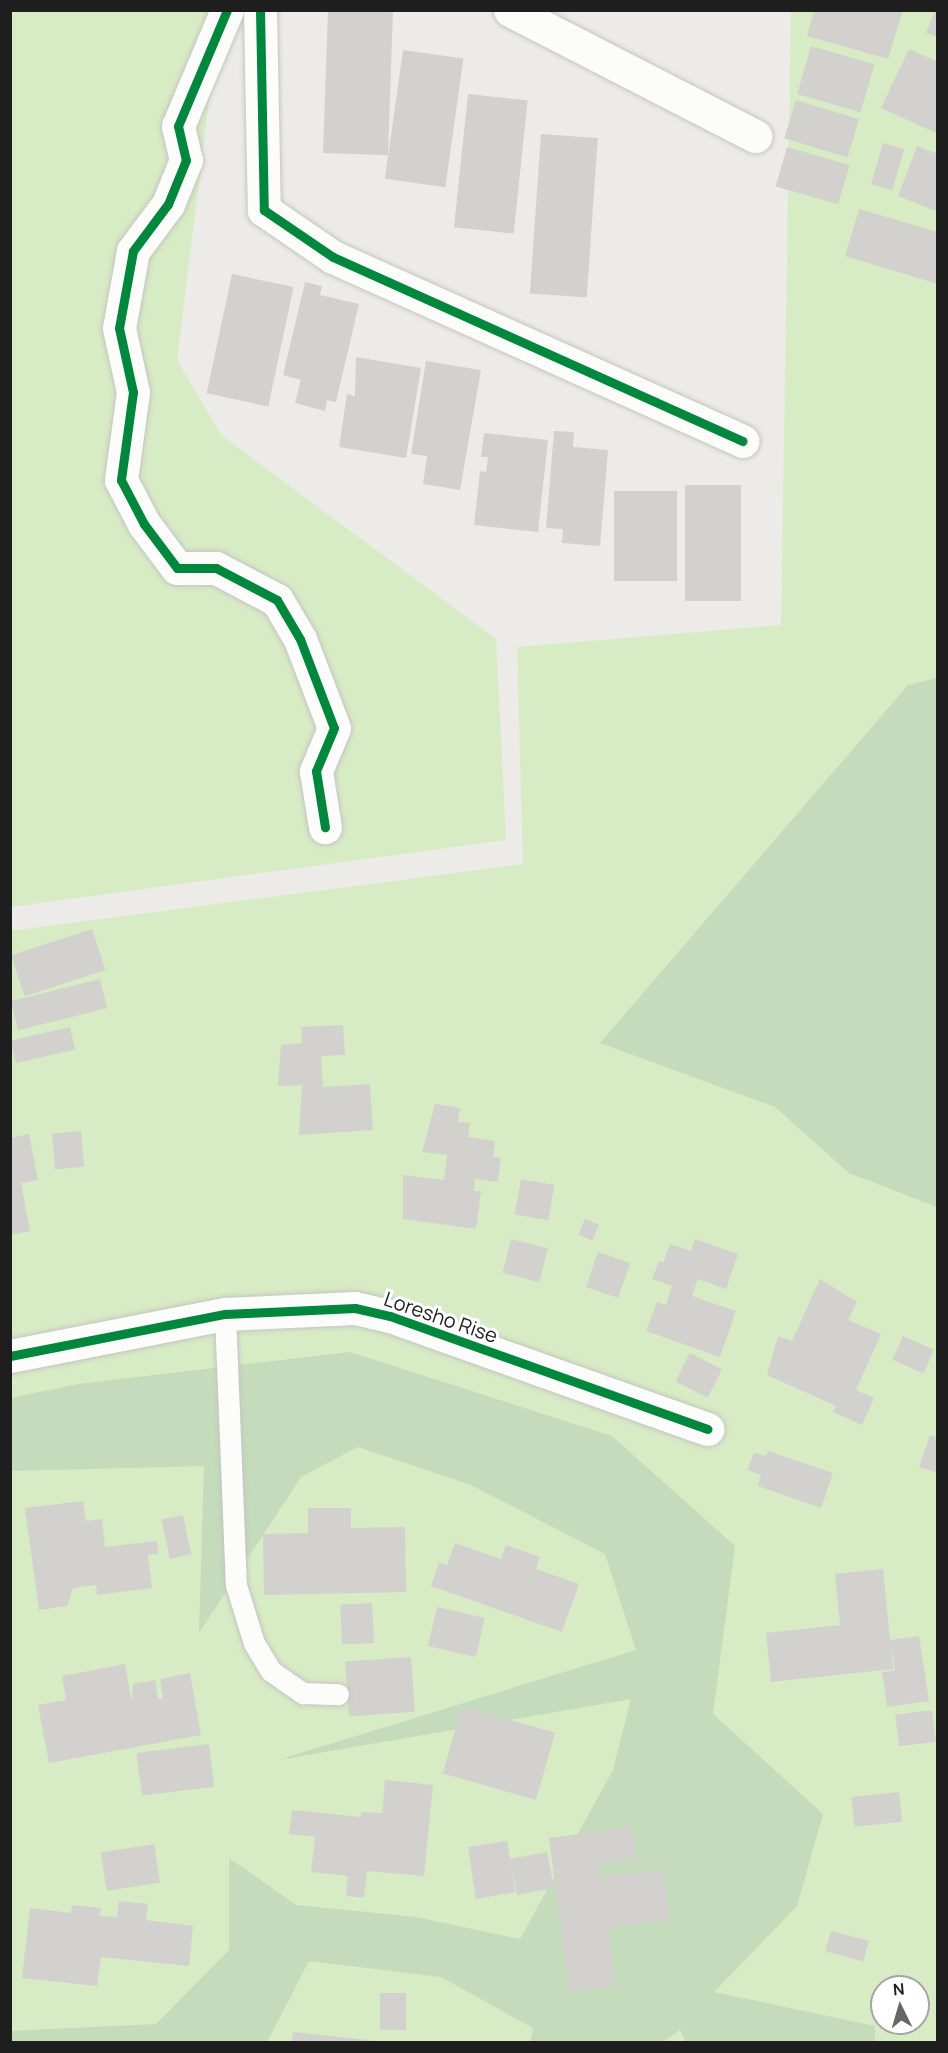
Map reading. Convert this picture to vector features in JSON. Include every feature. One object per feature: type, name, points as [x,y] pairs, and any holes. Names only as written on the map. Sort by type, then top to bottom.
[{"type":"street","points":[[227,10],[178,126],[186,160],[168,204],[133,251],[119,328],[133,392],[121,480],[144,524],[177,568],[216,568],[277,600],[300,639],[334,728],[316,771],[325,827]]},
{"type":"street","points":[[260,10],[264,210],[333,257],[743,441]]},
{"type":"street","points":[[510,10],[755,136]]},
{"type":"street","name":"Loresho Rise","points":[[10,1356],[225,1314],[324,1307],[390,1316],[708,1429]]},
{"type":"lane","points":[[225,1314],[236,1586],[254,1643],[271,1671],[303,1693],[338,1694]]},
{"type":"green space","points":[[11,11],[220,11],[177,360],[221,435],[496,639],[506,840],[11,907]]},
{"type":"green space","points":[[791,11],[937,11],[937,2042],[11,2042],[10,931],[523,864],[517,647],[781,625]]},
{"type":"green space","points":[[938,678],[937,1207],[849,1173],[775,1107],[600,1043],[908,685]]},
{"type":"green space","points":[[350,1352],[612,1436],[735,1546],[713,1714],[823,1814],[797,1906],[714,1992],[870,2025],[870,2035],[875,2035],[875,2042],[686,2042],[680,2030],[663,2042],[530,2042],[533,2028],[441,1977],[309,1961],[267,2042],[11,2042],[10,2031],[156,2024],[229,1950],[229,1858],[296,1905],[416,1917],[520,1939],[613,1770],[631,1699],[278,1760],[636,1650],[605,1554],[471,1485],[358,1447],[301,1477],[199,1633],[204,1466],[11,1471],[11,1398],[78,1384]]},
{"type":"building","points":[[328,10],[393,12],[388,155],[323,153]]},
{"type":"building","points":[[814,10],[903,10],[888,59],[807,36]]},
{"type":"building","points":[[935,10],[938,10],[938,37],[926,33]]},
{"type":"building","points":[[811,46],[874,64],[861,112],[797,94]]},
{"type":"building","points":[[909,49],[938,62],[938,134],[881,108]]},
{"type":"building","points":[[403,50],[463,58],[445,187],[385,179]]},
{"type":"building","points":[[468,94],[528,100],[514,234],[454,227]]},
{"type":"building","points":[[796,100],[859,119],[847,158],[784,138]]},
{"type":"building","points":[[541,134],[598,138],[587,298],[530,294]]},
{"type":"building","points":[[883,143],[904,149],[892,190],[871,184]]},
{"type":"building","points":[[917,146],[938,154],[938,212],[898,196]]},
{"type":"building","points":[[787,147],[849,165],[838,204],[776,186]]},
{"type":"building","points":[[859,209],[938,232],[938,284],[845,256]]},
{"type":"building","points":[[232,274],[294,287],[268,406],[207,393]]},
{"type":"building","points":[[305,282],[322,286],[320,295],[359,304],[336,402],[327,400],[325,411],[295,403],[301,380],[283,375]]},
{"type":"building","points":[[356,357],[421,368],[406,458],[339,447],[347,394],[355,396]]},
{"type":"building","points":[[426,361],[481,370],[460,490],[423,484],[427,456],[411,454]]},
{"type":"building","points":[[554,431],[574,432],[573,447],[608,450],[600,546],[562,543],[563,529],[546,528]]},
{"type":"building","points":[[484,433],[548,440],[538,532],[474,525],[480,471],[486,472],[488,457],[481,457]]},
{"type":"building","points":[[685,485],[741,485],[741,601],[685,601]]},
{"type":"building","points":[[614,491],[677,491],[677,581],[614,581]]},
{"type":"building","points":[[92,929],[105,970],[24,996],[11,955]]},
{"type":"building","points":[[100,979],[107,1008],[18,1030],[11,1001]]},
{"type":"building","points":[[343,1025],[345,1055],[321,1056],[323,1087],[370,1084],[373,1130],[299,1135],[302,1085],[278,1086],[281,1045],[302,1043],[301,1027]]},
{"type":"building","points":[[70,1027],[75,1049],[16,1063],[11,1041]]},
{"type":"building","points":[[435,1104],[460,1108],[458,1122],[470,1123],[468,1137],[495,1141],[493,1157],[501,1158],[498,1182],[475,1179],[474,1191],[481,1191],[476,1229],[403,1219],[403,1175],[444,1180],[447,1155],[422,1152]]},
{"type":"building","points":[[81,1131],[84,1167],[55,1169],[52,1134]]},
{"type":"building","points":[[29,1134],[38,1180],[21,1183],[30,1231],[10,1235],[10,1138]]},
{"type":"building","points":[[521,1179],[554,1185],[548,1220],[515,1214]]},
{"type":"building","points":[[585,1219],[599,1225],[592,1241],[578,1235]]},
{"type":"building","points":[[511,1239],[548,1248],[539,1282],[503,1273]]},
{"type":"building","points":[[695,1239],[738,1254],[726,1289],[698,1279],[692,1296],[736,1311],[720,1357],[646,1331],[657,1302],[666,1305],[672,1286],[652,1279],[659,1261],[663,1263],[670,1244],[691,1251]]},
{"type":"building","points":[[598,1252],[630,1263],[618,1298],[586,1287]]},
{"type":"building","points":[[820,1279],[857,1302],[848,1320],[881,1334],[856,1390],[874,1398],[862,1425],[833,1412],[836,1406],[767,1375],[778,1336],[792,1341]]},
{"type":"building","points":[[903,1336],[934,1350],[923,1374],[892,1360]]},
{"type":"building","points":[[690,1353],[722,1369],[708,1398],[675,1382]]},
{"type":"building","points":[[930,1435],[938,1438],[938,1473],[919,1467]]},
{"type":"building","points":[[768,1451],[833,1473],[821,1508],[758,1486],[761,1475],[747,1470],[754,1453],[766,1456]]},
{"type":"building","points":[[83,1501],[86,1521],[102,1519],[105,1547],[157,1541],[158,1554],[148,1555],[152,1588],[97,1595],[96,1585],[73,1588],[67,1606],[39,1610],[25,1508]]},
{"type":"building","points":[[308,1508],[351,1508],[351,1528],[405,1527],[406,1592],[264,1595],[263,1534],[308,1533]]},
{"type":"building","points":[[183,1515],[191,1554],[170,1559],[161,1520]]},
{"type":"building","points":[[455,1543],[501,1559],[506,1545],[540,1557],[536,1569],[579,1584],[562,1632],[431,1586],[439,1562],[447,1565]]},
{"type":"building","points":[[883,1569],[890,1640],[919,1636],[929,1701],[887,1707],[882,1672],[895,1670],[891,1649],[893,1669],[771,1682],[766,1633],[840,1625],[835,1574]]},
{"type":"building","points":[[372,1603],[374,1643],[342,1645],[340,1605]]},
{"type":"building","points":[[437,1607],[485,1618],[476,1657],[428,1646]]},
{"type":"building","points":[[411,1657],[415,1712],[349,1716],[345,1662]]},
{"type":"building","points":[[125,1664],[132,1702],[133,1684],[155,1680],[158,1699],[163,1699],[160,1679],[190,1673],[201,1735],[49,1763],[38,1705],[66,1700],[62,1676]]},
{"type":"building","points":[[462,1706],[555,1733],[536,1800],[443,1773]]},
{"type":"building","points":[[932,1710],[936,1742],[899,1746],[895,1715]]},
{"type":"building","points":[[209,1744],[214,1787],[142,1796],[137,1753]]},
{"type":"building","points":[[385,1780],[433,1785],[424,1876],[367,1871],[364,1898],[346,1896],[348,1876],[311,1872],[315,1837],[289,1834],[292,1810],[361,1817],[361,1812],[382,1813]]},
{"type":"building","points":[[899,1792],[902,1822],[854,1827],[851,1797]]},
{"type":"building","points":[[632,1827],[636,1860],[600,1864],[601,1877],[663,1869],[670,1920],[608,1928],[615,1986],[569,1992],[549,1838]]},
{"type":"building","points":[[507,1841],[510,1859],[547,1852],[554,1888],[517,1895],[511,1864],[515,1892],[476,1899],[468,1847]]},
{"type":"building","points":[[154,1844],[160,1883],[107,1891],[101,1852]]},
{"type":"building","points":[[119,1901],[148,1904],[146,1920],[193,1926],[189,1966],[101,1957],[97,1986],[22,1978],[30,1908],[71,1913],[72,1905],[101,1908],[100,1916],[117,1917]]},
{"type":"building","points":[[831,1931],[869,1941],[863,1961],[826,1951]]},
{"type":"building","points":[[380,1993],[406,1993],[406,2030],[380,2030]]},
{"type":"building","points":[[293,2032],[377,2041],[377,2042],[292,2042]]},
{"type":"cycle path","points":[[227,10],[178,126],[186,160],[168,204],[133,251],[119,328],[133,392],[121,480],[144,524],[177,568],[216,568],[277,600],[300,639],[334,728],[316,771],[325,827]]},
{"type":"cycle path","points":[[260,10],[264,210],[333,257],[743,441]]},
{"type":"cycle path","points":[[10,1356],[225,1314],[355,1308],[390,1316],[708,1429]]}]
